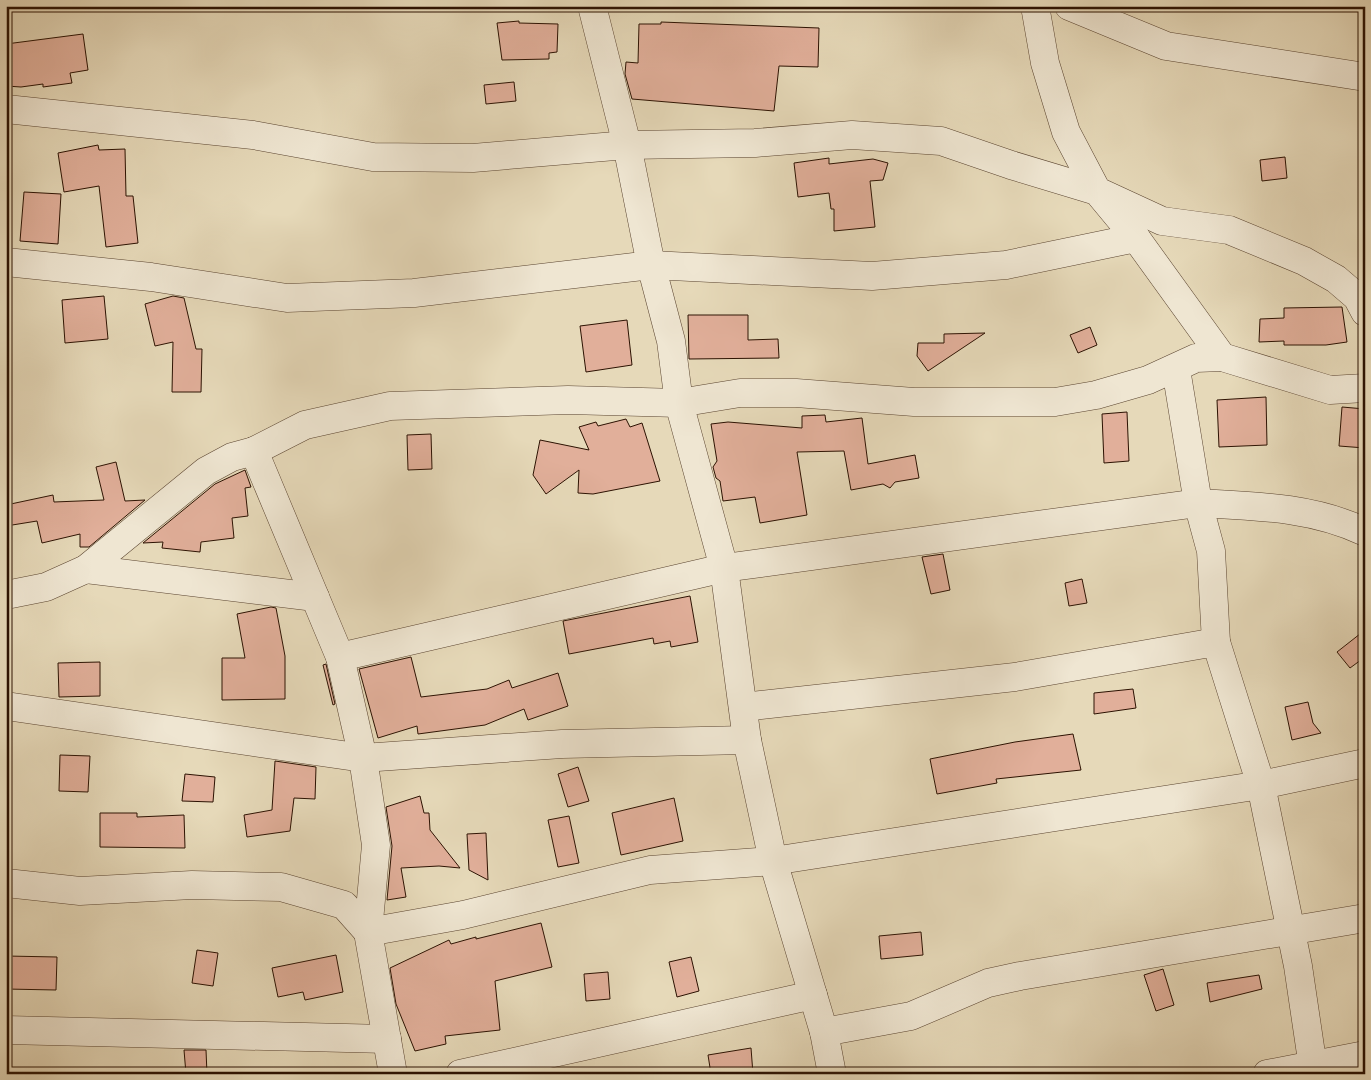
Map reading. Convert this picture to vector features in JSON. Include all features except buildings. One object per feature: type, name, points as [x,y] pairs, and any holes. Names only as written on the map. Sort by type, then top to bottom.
[{"type":"street","points":[[592,6],[627,145],[651,265],[671,341],[679,403],[724,568],[747,740],[773,861],[824,1032],[832,1074]]},
{"type":"street","points":[[1035,6],[1045,63],[1066,132],[1097,191],[1136,238],[1222,357]]},
{"type":"street","points":[[1069,6],[1166,46],[1365,77]]},
{"type":"street","points":[[6,109],[253,135],[372,157],[473,158],[627,145],[756,144],[852,135],[941,142],[1097,191],[1162,221],[1229,230],[1304,260],[1336,279],[1362,300]]},
{"type":"street","points":[[6,262],[151,277],[287,298],[414,292],[651,265],[872,276],[1006,265],[1136,238]]},
{"type":"street","points":[[6,595],[46,588],[86,569],[206,471],[232,457],[254,451],[305,425],[390,406],[568,400],[679,403],[740,393],[796,393],[914,402],[1054,402],[1096,394],[1148,380],[1176,369],[1196,358],[1222,357],[1330,390],[1365,388]]},
{"type":"street","points":[[1176,369],[1198,503],[1211,551],[1216,642],[1262,785],[1292,930],[1312,1069]]},
{"type":"street","points":[[254,451],[340,657],[363,758],[376,845],[368,932],[393,1074]]},
{"type":"street","points":[[340,657],[724,568],[1198,503],[1284,508],[1352,526],[1365,532]]},
{"type":"street","points":[[86,569],[315,597]]},
{"type":"street","points":[[743,707],[1015,677],[1216,642]]},
{"type":"street","points":[[6,706],[363,758],[562,744],[747,740]]},
{"type":"street","points":[[368,932],[463,915],[650,870],[773,861],[1262,785],[1365,763]]},
{"type":"street","points":[[6,883],[80,890],[192,885],[281,887],[344,906],[368,932]]},
{"type":"street","points":[[824,1032],[911,1016],[988,983],[1020,976],[1365,918]]},
{"type":"street","points":[[460,1074],[813,995]]},
{"type":"street","points":[[6,1030],[387,1039]]},
{"type":"street","points":[[1267,1074],[1312,1069],[1365,1055]]}]
